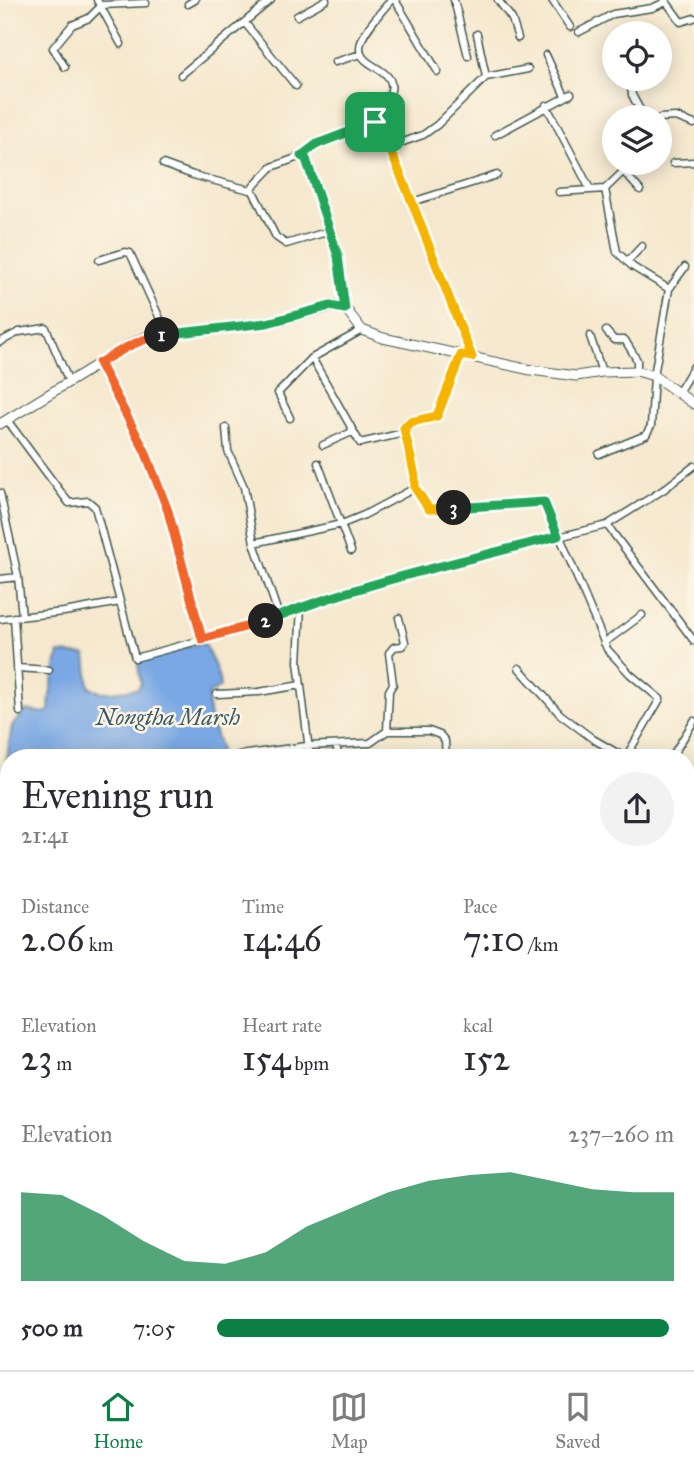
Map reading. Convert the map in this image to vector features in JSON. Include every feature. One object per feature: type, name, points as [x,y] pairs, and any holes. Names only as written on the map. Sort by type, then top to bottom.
[{"type":"street","points":[[297,16],[326,0]]},
{"type":"street","points":[[438,72],[393,0],[360,44],[361,54],[389,78],[392,84],[391,91],[376,114],[375,122],[389,147],[412,202],[472,357]]},
{"type":"street","points":[[454,0],[468,56]]},
{"type":"street","points":[[498,0],[512,19],[518,38]]},
{"type":"street","points":[[552,0],[570,27]]},
{"type":"street","points":[[181,75],[268,1]]},
{"type":"street","points":[[579,32],[613,13],[652,8],[665,1],[681,22],[694,18]]},
{"type":"street","points":[[99,3],[146,3]]},
{"type":"street","points":[[99,3],[121,44]]},
{"type":"street","points":[[65,67],[54,46],[72,25],[89,18],[99,3]]},
{"type":"street","points":[[245,23],[296,86]]},
{"type":"street","points":[[477,34],[486,77]]},
{"type":"street","points":[[335,62],[361,54]]},
{"type":"street","points":[[495,135],[568,95],[546,55]]},
{"type":"street","points":[[389,147],[423,135],[437,125],[486,77],[528,69]]},
{"type":"street","points":[[546,105],[590,189]]},
{"type":"street","points":[[672,117],[694,124]]},
{"type":"street","points":[[163,164],[219,183],[252,189],[272,167],[301,156],[317,144],[375,122]]},
{"type":"street","points":[[301,156],[306,159],[330,231],[340,269],[345,309],[362,330],[383,338],[461,355],[576,376],[637,371],[654,376],[694,404]]},
{"type":"street","points":[[673,163],[694,162]]},
{"type":"street","points":[[412,202],[497,175]]},
{"type":"street","points":[[559,192],[604,189],[619,175]]},
{"type":"street","points":[[627,175],[640,190]]},
{"type":"street","points":[[252,189],[281,243],[286,244],[330,231]]},
{"type":"street","points":[[604,189],[617,252],[626,262],[669,289]]},
{"type":"street","points":[[626,262],[642,246]]},
{"type":"street","points":[[99,260],[130,253],[167,334]]},
{"type":"street","points":[[599,454],[646,435],[651,426],[654,376],[669,289],[685,267]]},
{"type":"street","points":[[345,309],[330,306],[267,323],[167,334],[138,341],[3,422],[69,503],[88,501],[95,507],[134,657],[257,625],[301,607],[413,573],[607,525],[663,490],[694,466]]},
{"type":"street","points":[[0,342],[19,332],[46,328],[69,382]]},
{"type":"street","points":[[290,418],[278,393],[312,358],[362,330]]},
{"type":"street","points":[[606,331],[614,340],[625,340],[637,360],[637,371]]},
{"type":"street","points":[[590,336],[602,372]]},
{"type":"street","points":[[461,355],[437,416],[407,424],[404,433],[415,476],[415,488],[432,510],[544,502],[604,643],[630,674],[660,699],[631,749]]},
{"type":"street","points":[[312,358],[360,443],[404,433]]},
{"type":"street","points":[[99,363],[145,451],[168,511],[202,639]]},
{"type":"street","points":[[678,393],[694,366]]},
{"type":"street","points":[[226,428],[228,451],[244,487],[254,543],[279,616]]},
{"type":"street","points":[[323,446],[352,432]]},
{"type":"street","points":[[318,463],[351,551]]},
{"type":"street","points":[[254,543],[342,523],[364,515],[415,488]]},
{"type":"street","points":[[0,493],[18,577],[17,668],[20,712]]},
{"type":"street","points":[[607,525],[694,641]]},
{"type":"street","points":[[0,533],[8,531]]},
{"type":"street","points":[[0,579],[18,577]]},
{"type":"street","points":[[0,619],[120,602]]},
{"type":"street","points":[[301,607],[298,662],[308,749]]},
{"type":"street","points":[[604,643],[642,615]]},
{"type":"street","points":[[387,732],[389,691],[393,684],[389,653],[394,647],[402,646],[405,642],[399,618]]},
{"type":"street","points":[[17,668],[49,670]]},
{"type":"street","points":[[519,668],[560,714],[611,749]]},
{"type":"street","points":[[217,694],[259,692],[300,685]]},
{"type":"street","points":[[677,749],[694,721]]},
{"type":"street","points":[[291,749],[370,743],[387,732],[429,731],[440,735],[445,741],[445,749]]},
{"type":"street","points":[[336,745],[337,749]]},
{"type":"water","name":"Nongtha Marsh","points":[[201,643],[205,645],[220,687],[209,694],[208,702],[219,749],[8,749],[12,726],[26,710],[44,713],[49,711],[59,653],[86,655],[89,686],[99,691],[137,689],[141,684],[138,665],[141,660]]},
{"type":"route","points":[[375,122],[389,147],[412,202],[472,357],[461,355],[437,416],[411,422],[404,428],[415,476],[415,488],[432,510],[544,502],[558,536],[413,573],[301,607],[257,625],[202,639],[168,511],[145,451],[99,363],[146,337],[267,323],[330,306],[345,309],[338,256],[306,159],[301,156],[317,144],[375,122]]}]
